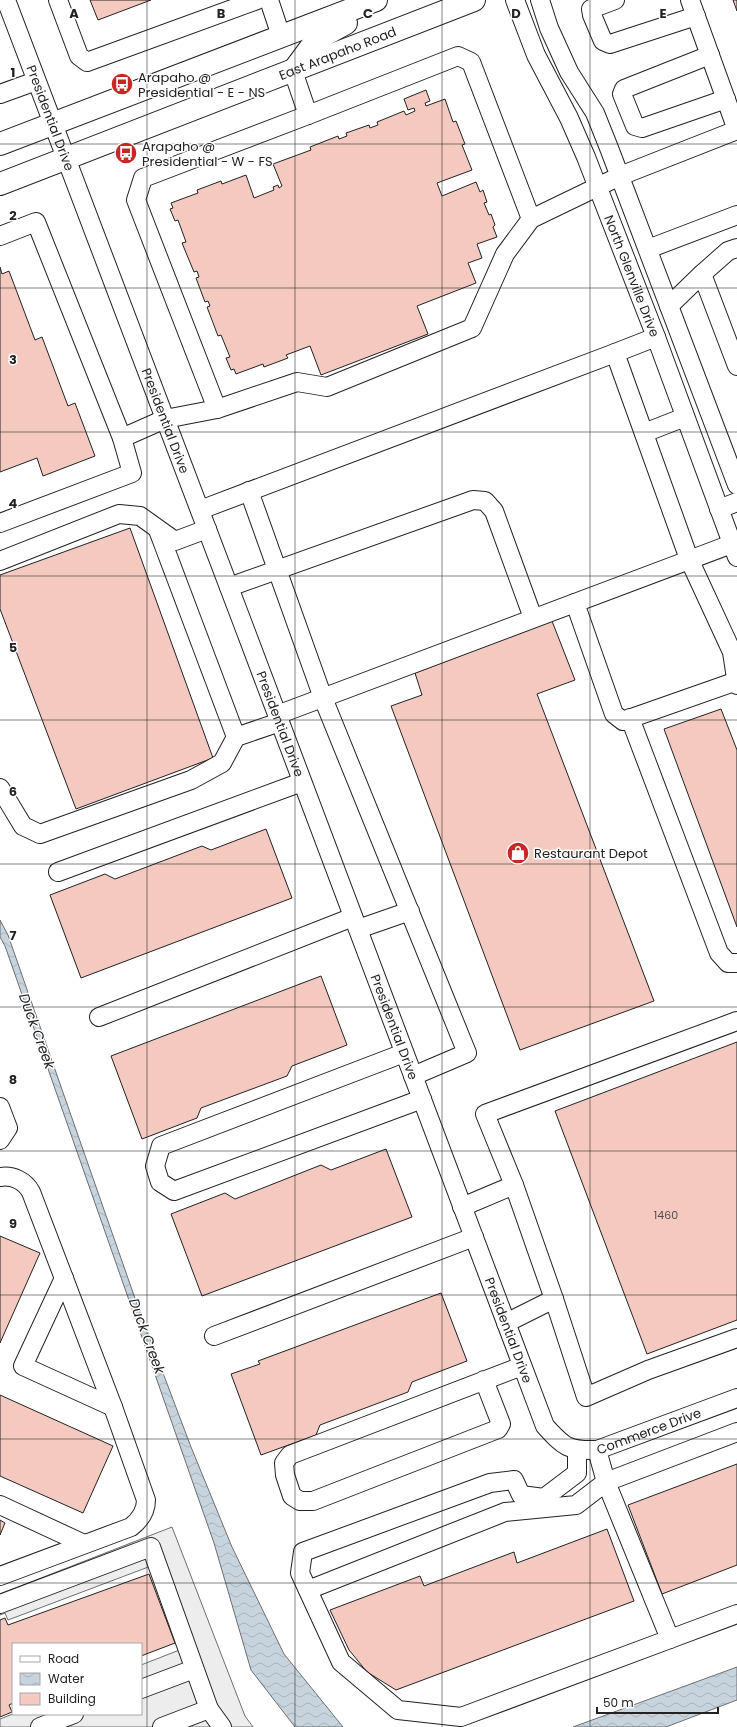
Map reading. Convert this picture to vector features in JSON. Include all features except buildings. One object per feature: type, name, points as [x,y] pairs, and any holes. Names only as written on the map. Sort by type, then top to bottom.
[{"type":"main road","name":"East Arapaho Road","points":[[0,184],[474,0]]},
{"type":"main road","points":[[0,144],[367,4]]},
{"type":"main road","points":[[293,71],[317,39],[346,22],[367,4]]},
{"type":"street","name":"Presidential Drive","points":[[6,0],[279,719],[544,1426],[560,1443]]},
{"type":"street","points":[[58,0],[79,56],[87,62],[238,3],[258,0]]},
{"type":"street","points":[[270,0],[281,36]]},
{"type":"street","name":"North Glenville Drive","points":[[515,0],[536,55],[569,118],[586,157],[735,547]]},
{"type":"street","name":"North Glenville Drive","points":[[540,0],[549,28],[569,72],[595,113],[737,485]]},
{"type":"street","points":[[122,438],[165,419],[217,409],[297,382],[327,387],[472,328],[505,254],[531,219],[620,176],[737,130],[693,8],[610,44],[606,44],[603,41],[591,9],[615,0]]},
{"type":"street","points":[[710,55],[624,89],[622,94],[635,126],[642,128],[726,100]]},
{"type":"street","points":[[217,409],[136,200],[142,178],[458,56],[471,62],[531,219]]},
{"type":"street","points":[[293,71],[308,115]]},
{"type":"street","points":[[0,103],[2,102],[0,96],[36,81]]},
{"type":"street","points":[[648,249],[737,215]]},
{"type":"street","points":[[0,236],[36,222],[122,438],[132,474],[0,523]]},
{"type":"street","points":[[669,306],[728,251],[737,248]]},
{"type":"street","points":[[702,274],[737,366]]},
{"type":"street","points":[[200,510],[656,337]]},
{"type":"street","points":[[575,603],[614,714],[623,721],[737,683],[732,652],[689,560],[615,353]]},
{"type":"street","points":[[644,434],[685,416]]},
{"type":"street","points":[[249,491],[323,698],[467,1053],[413,1076]]},
{"type":"street","points":[[229,587],[473,500],[485,501],[494,511],[533,618]]},
{"type":"street","points":[[719,508],[737,502]]},
{"type":"street","points":[[0,561],[118,514],[140,516],[175,541],[207,529]]},
{"type":"street","points":[[158,530],[236,737]]},
{"type":"street","points":[[0,788],[23,826],[40,834],[191,780],[222,763],[236,737],[323,698],[689,560],[735,547]]},
{"type":"street","points":[[630,718],[719,953],[728,962],[737,963]]},
{"type":"street","points":[[58,872],[302,782]]},
{"type":"street","points":[[99,1017],[355,923],[410,911]]},
{"type":"street","points":[[737,1021],[485,1114],[514,1185],[586,1396],[648,1370],[737,1338]]},
{"type":"street","points":[[404,1053],[161,1146],[155,1166],[160,1182],[174,1191],[422,1100]]},
{"type":"street","points":[[0,1107],[8,1128],[0,1140]]},
{"type":"street","points":[[0,1177],[17,1179],[28,1187],[113,1407],[146,1500],[142,1517],[131,1527],[0,1576]]},
{"type":"street","points":[[462,1207],[514,1185]]},
{"type":"street","points":[[214,1336],[474,1237]]},
{"type":"street","points":[[64,1278],[23,1366],[113,1407]]},
{"type":"street","points":[[506,1323],[554,1299]]},
{"type":"street","points":[[484,1380],[501,1424],[498,1429],[313,1501],[300,1501],[292,1496],[285,1475],[284,1463],[290,1455],[484,1380],[522,1366]]},
{"type":"street","name":"Commerce Drive","points":[[560,1443],[577,1450],[597,1450],[737,1398]]},
{"type":"street","points":[[737,1432],[606,1482],[576,1505],[545,1503],[521,1495],[514,1480],[490,1483],[303,1552],[300,1573],[341,1662],[398,1710],[461,1717],[737,1614]]},
{"type":"street","points":[[308,1590],[505,1512],[545,1503],[577,1473],[577,1450]]},
{"type":"street","points":[[597,1450],[606,1482],[670,1639]]},
{"type":"street","points":[[0,1505],[84,1544]]},
{"type":"street","points":[[0,1604],[151,1547],[209,1709],[222,1727]]},
{"type":"street","points":[[142,1689],[194,1669]]},
{"type":"street","points":[[162,1727],[209,1709]]},
{"type":"street","points":[[40,1727],[71,1715]]},
{"type":"shaded area","points":[[172,1527],[245,1716],[253,1727],[0,1727],[0,1719],[12,1714],[142,1715],[142,1665],[182,1649],[151,1566],[8,1620],[5,1613],[0,1615],[0,1594]]},
{"type":"water","name":"Duck Creek","points":[[0,920],[8,935],[138,1307],[191,1447],[232,1547],[284,1654],[343,1727],[295,1727],[251,1670],[214,1543],[5,946],[0,937]]},
{"type":"water","points":[[737,1667],[737,1700],[666,1727],[573,1727]]},
{"type":"place","name":"Arapaho @ Presidential - E - NS","points":[[122,84]]},
{"type":"place","name":"Arapaho @ Presidential - W - FS","points":[[126,153]]},
{"type":"place","name":"Restaurant Depot","points":[[518,853]]}]
